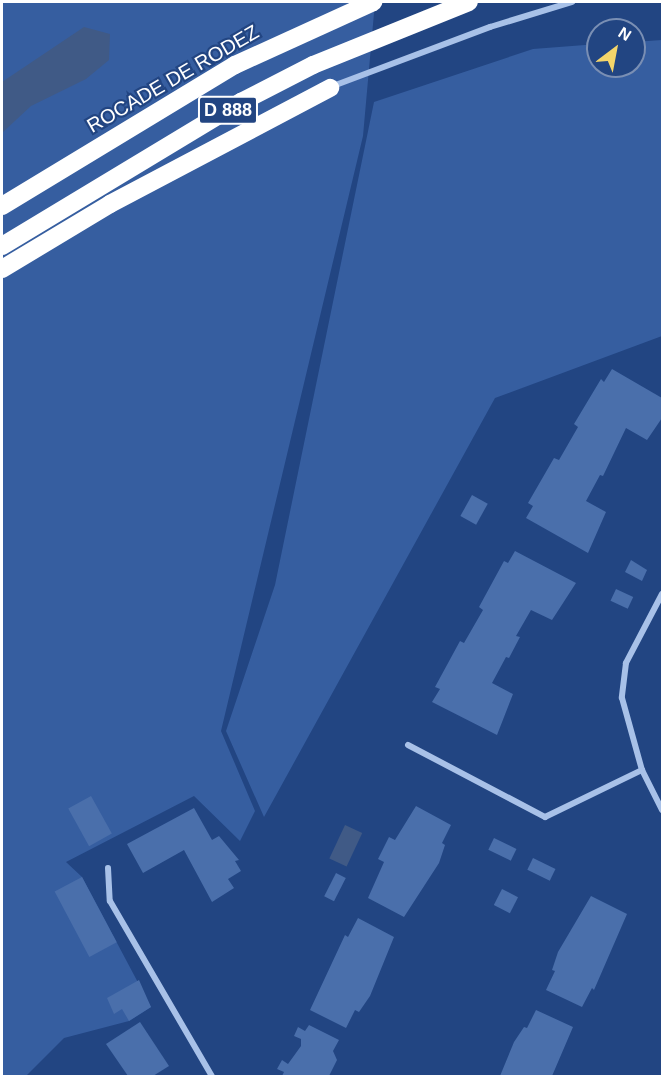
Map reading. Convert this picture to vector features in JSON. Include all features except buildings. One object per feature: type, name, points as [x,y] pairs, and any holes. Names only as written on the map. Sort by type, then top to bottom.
[{"type":"highway","name":"ROCADE DE RODEZ","points":[[2,206],[236,65],[373,2]]},
{"type":"highway","name":"D 888","points":[[2,246],[241,102],[312,65],[469,2]]},
{"type":"highway","points":[[2,269],[110,204],[330,87]]},
{"type":"street","points":[[330,87],[490,27],[572,2]]},
{"type":"street","points":[[663,594],[626,663],[622,698],[642,770],[663,810]]},
{"type":"street","points":[[408,745],[545,817],[642,770]]},
{"type":"street","points":[[108,868],[110,901],[212,1077]]},
{"type":"shaded area","points":[[2,2],[375,2],[363,136],[221,731],[255,811],[240,841],[194,796],[66,862],[82,877],[151,1007],[129,1021],[64,1038],[26,1076],[2,1076]]},
{"type":"shaded area","points":[[84,27],[110,34],[109,60],[86,79],[31,106],[2,133],[2,82]]},
{"type":"shaded area","points":[[662,40],[662,336],[495,398],[264,817],[226,731],[275,585],[374,102],[533,49],[586,45],[586,78],[646,78],[646,41]]},
{"type":"shaded area","points":[[345,825],[362,833],[347,867],[329,859]]}]
